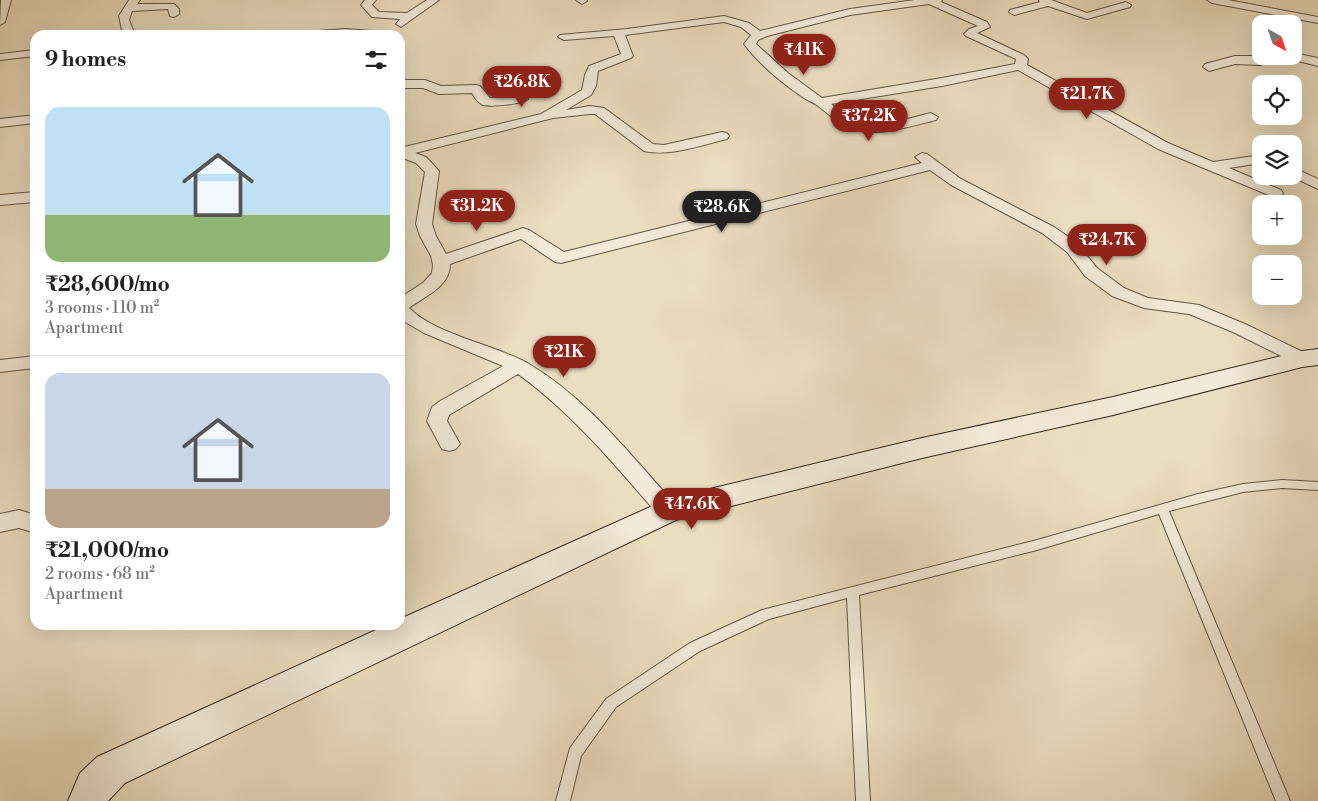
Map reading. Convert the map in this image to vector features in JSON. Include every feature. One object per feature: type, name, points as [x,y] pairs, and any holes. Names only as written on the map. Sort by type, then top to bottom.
[{"type":"street","points":[[0,22],[6,0]]},
{"type":"street","points":[[371,0],[366,5],[376,16],[409,16]]},
{"type":"street","points":[[396,30],[409,16],[434,0]]},
{"type":"street","points":[[1212,0],[1318,20]]},
{"type":"street","points":[[1020,66],[1022,59],[1020,57],[970,34],[985,27],[983,24],[934,1],[850,12],[758,35],[750,44],[756,52],[797,88],[813,100],[821,102],[1020,66],[1163,146],[1276,193]]},
{"type":"street","points":[[1014,12],[1046,2],[1087,16]]},
{"type":"street","points":[[127,30],[122,19],[131,4],[170,6],[174,9],[174,14]]},
{"type":"street","points":[[1070,22],[1126,5]]},
{"type":"street","points":[[564,37],[724,18],[745,25],[758,35]]},
{"type":"street","points":[[545,117],[587,92],[590,87],[593,69],[627,56],[626,47],[618,32]]},
{"type":"street","points":[[0,57],[30,54]]},
{"type":"street","points":[[1302,59],[1318,62]]},
{"type":"street","points":[[1209,67],[1235,60],[1252,61]]},
{"type":"street","points":[[405,84],[425,84],[439,90],[476,89],[482,99],[491,103],[522,99]]},
{"type":"street","points":[[821,102],[849,124],[864,128],[931,117]]},
{"type":"street","points":[[405,151],[485,130],[545,117],[595,110],[609,118],[644,145],[655,150],[722,136]]},
{"type":"street","points":[[0,123],[30,120]]},
{"type":"street","points":[[405,154],[421,160],[432,171],[424,224],[425,232],[442,261],[441,274],[436,282],[405,304]]},
{"type":"street","points":[[442,261],[523,233],[561,258],[926,160],[965,188],[1048,230],[1073,249],[1091,272],[1118,292],[1144,303],[1192,309],[1310,358]]},
{"type":"street","points":[[1212,166],[1252,161]]},
{"type":"street","points":[[1302,176],[1318,185]]},
{"type":"street","points":[[0,200],[30,197]]},
{"type":"street","points":[[405,315],[420,324],[500,356],[535,376],[593,429],[668,511]]},
{"type":"street","points":[[84,799],[96,783],[112,770],[668,511],[922,448],[1113,406],[1310,358]]},
{"type":"street","points":[[0,366],[30,363]]},
{"type":"street","points":[[449,444],[437,421],[439,412],[518,366]]},
{"type":"street","points":[[0,523],[19,520],[30,523]]},
{"type":"lane","points":[[563,801],[574,754],[611,703],[695,647],[766,614],[1037,545],[1162,508],[1242,488],[1282,484],[1318,486]]},
{"type":"lane","points":[[1162,508],[1283,801]]},
{"type":"lane","points":[[853,592],[863,801]]}]
